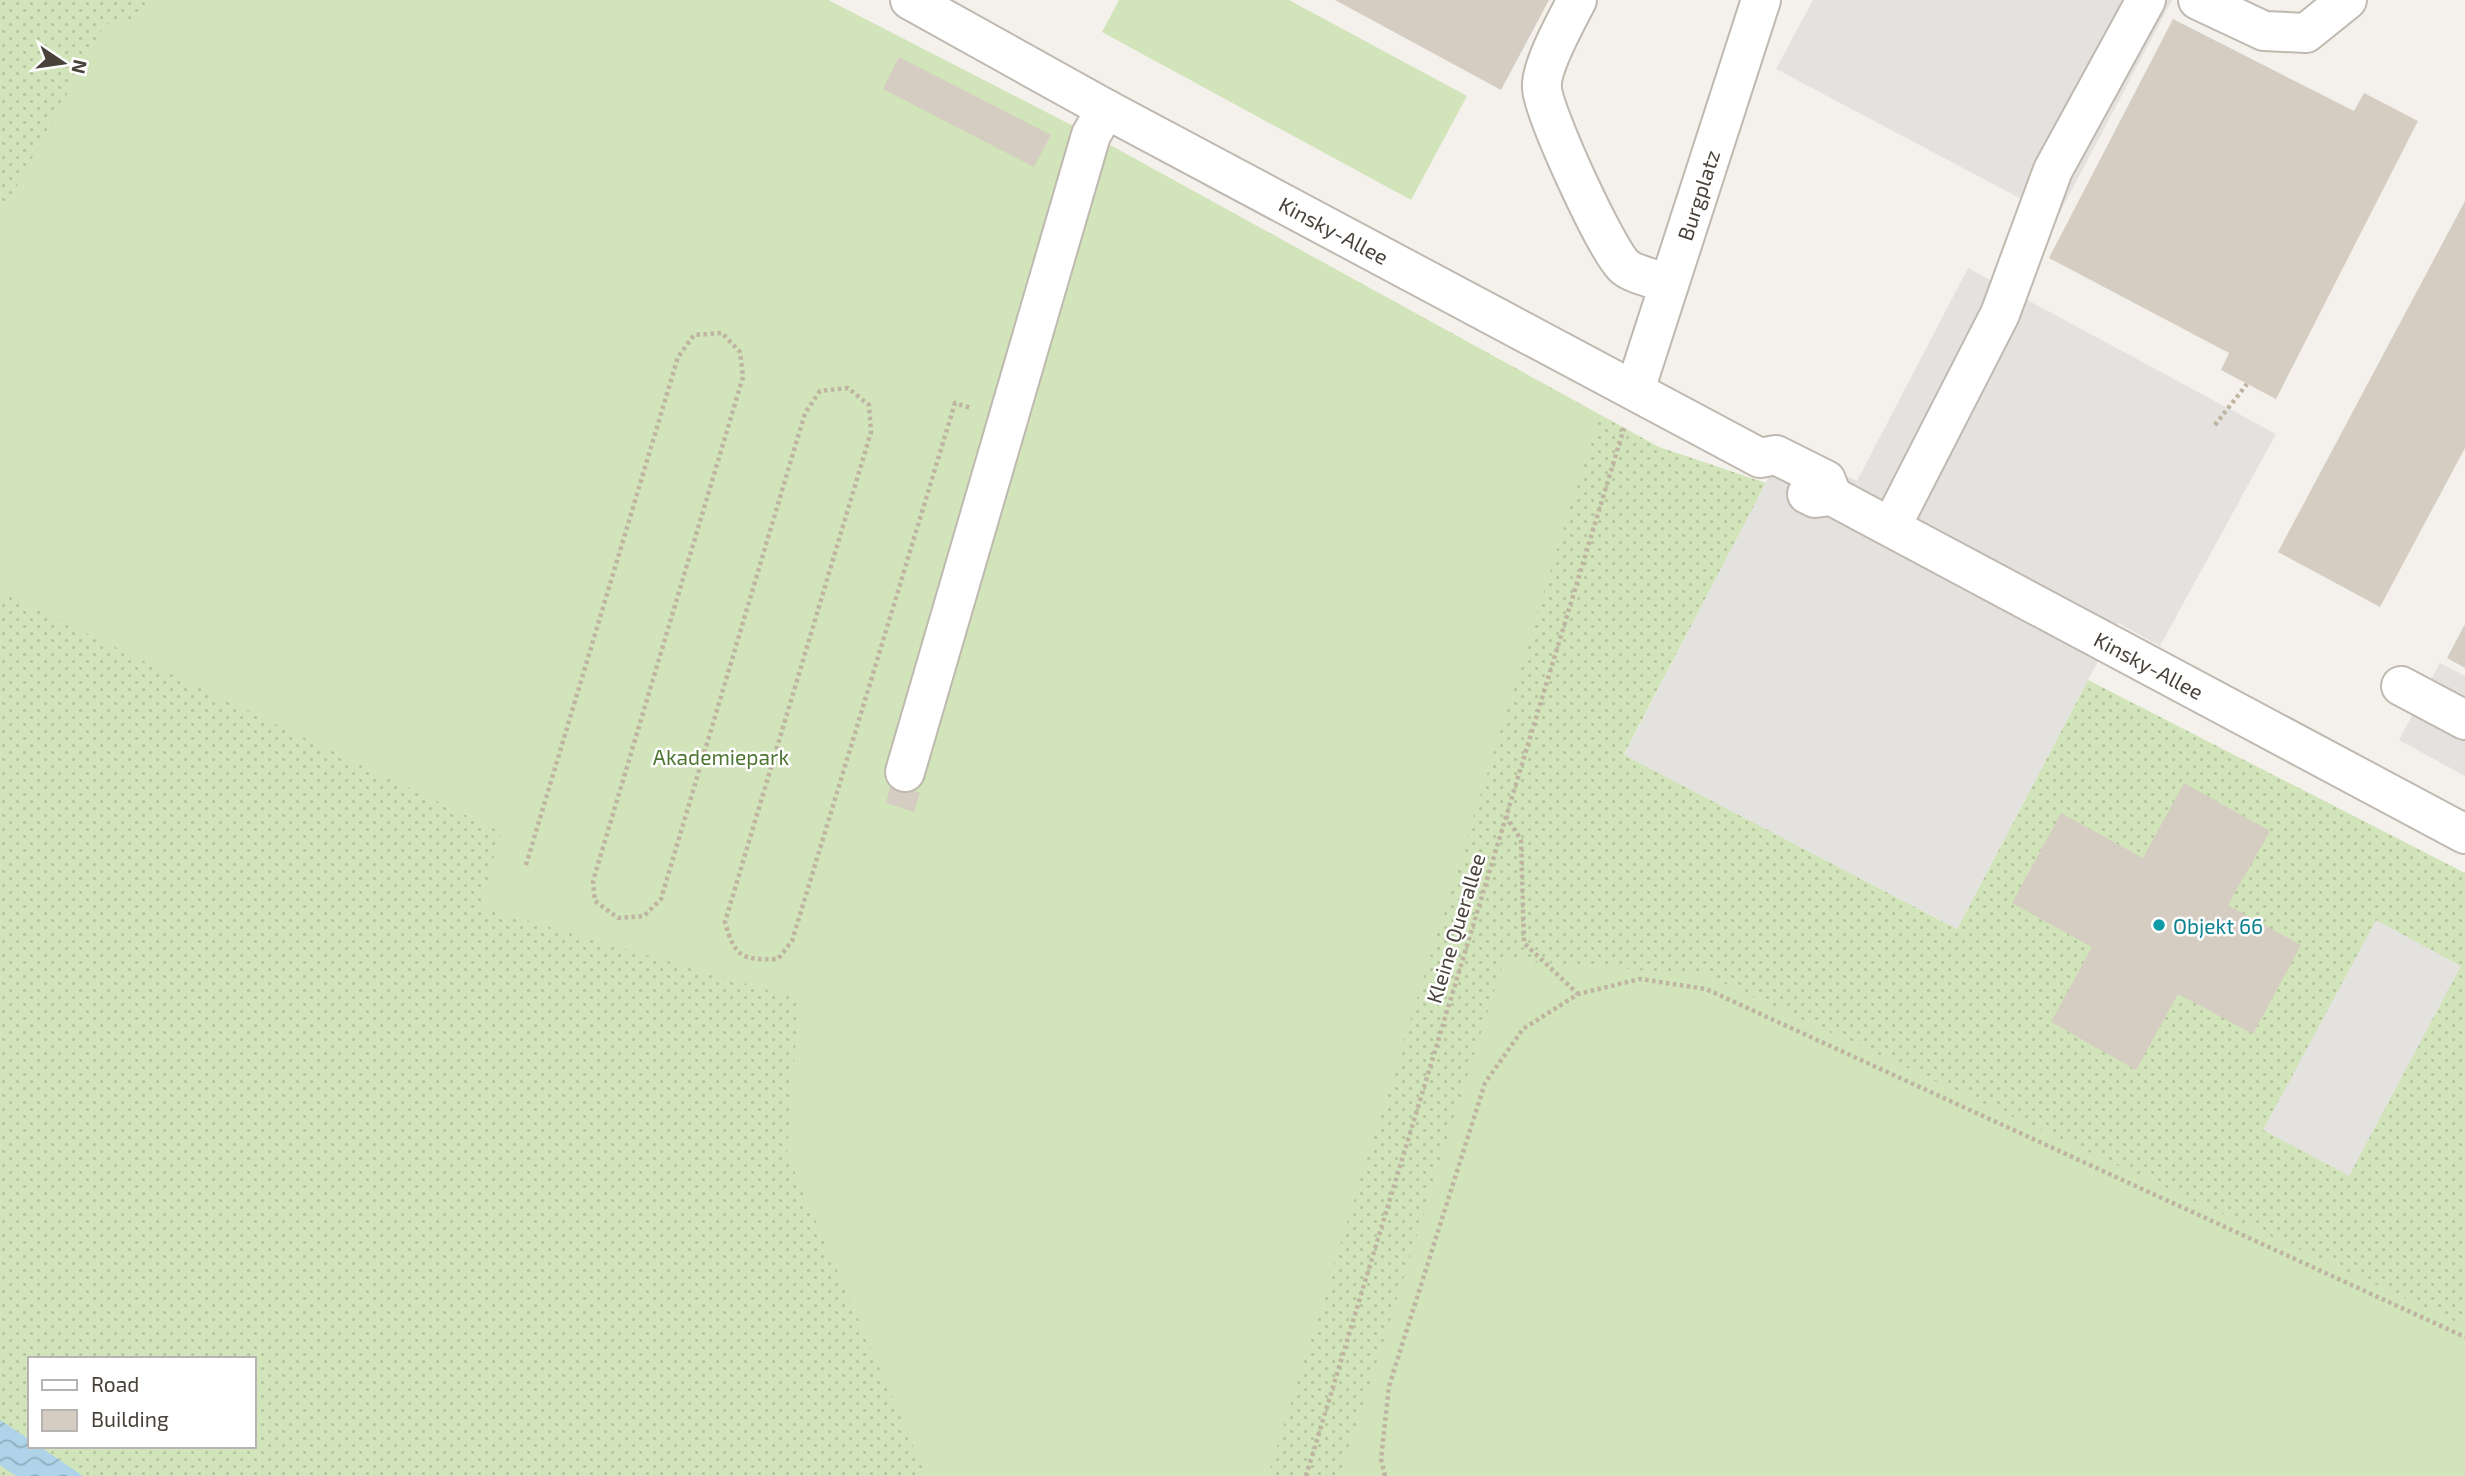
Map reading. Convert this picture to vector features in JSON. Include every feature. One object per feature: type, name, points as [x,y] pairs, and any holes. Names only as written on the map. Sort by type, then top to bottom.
[{"type":"lane","name":"Kinsky-Allee","points":[[910,0],[1106,109],[1760,458],[1776,455],[1826,480],[1832,496],[2465,834]]},
{"type":"lane","points":[[1577,0],[1550,56],[1541,87],[1551,118],[1602,235],[1625,267],[1669,284]]},
{"type":"lane","name":"Burgplatz","points":[[1635,390],[1761,0]]},
{"type":"lane","points":[[1891,527],[2000,314],[2053,170],[2146,0]]},
{"type":"lane","points":[[2198,0],[2264,31],[2306,33],[2344,3]]},
{"type":"lane","points":[[905,772],[1091,135],[1106,109]]},
{"type":"lane","points":[[2401,686],[2465,720]]},
{"type":"path","points":[[526,864],[678,357],[694,335],[722,333],[740,352],[743,377],[593,881],[595,901],[618,918],[644,916],[661,899],[805,413],[820,391],[848,388],[869,405],[871,432],[725,922],[732,946],[750,960],[778,959],[792,941],[955,403]]},
{"type":"path","points":[[2215,425],[2247,384]]},
{"type":"path","name":"Kleine Querallee","points":[[1306,1476],[1635,390]]},
{"type":"path","points":[[1506,815],[1521,840],[1524,943],[1578,994]]},
{"type":"path","points":[[1385,1476],[1381,1460],[1389,1386],[1485,1083],[1523,1029],[1578,994],[1640,979],[1706,989],[2465,1338]]},
{"type":"green space","name":"Akademiepark","points":[[0,0],[828,0],[1108,144],[1659,447],[1766,483],[1624,754],[1957,929],[2088,680],[2465,873],[2465,1476],[0,1476]]},
{"type":"green space","points":[[147,0],[828,0],[1108,144],[1599,415],[1268,1476],[926,1476],[787,1154],[799,999],[480,907],[501,832],[0,592],[0,217],[105,24],[136,22]]},
{"type":"green space","points":[[1119,0],[1289,0],[1467,96],[1411,200],[1102,32]]},
{"type":"green space","points":[[1504,960],[1706,975],[2465,1326],[2465,1476],[1341,1476]]},
{"type":"shaded area","points":[[1813,0],[2172,0],[2057,218],[1776,69]]},
{"type":"shaded area","points":[[1968,268],[2276,434],[2160,646],[2118,623],[1957,929],[1624,755],[1786,444],[1857,481]]},
{"type":"shaded area","points":[[2440,663],[2465,676],[2465,776],[2399,740]]},
{"type":"shaded area","points":[[2376,920],[2461,966],[2349,1176],[2263,1130]]},
{"type":"water","points":[[0,1420],[28,1439],[28,1448],[42,1448],[83,1476],[16,1476],[0,1465]]},
{"type":"building","points":[[1335,0],[1549,0],[1501,90]]},
{"type":"building","points":[[2173,19],[2354,111],[2364,93],[2418,121],[2276,399],[2221,370],[2229,353],[2049,258]]},
{"type":"building","points":[[899,57],[1051,135],[1034,167],[883,89]]},
{"type":"building","points":[[2465,201],[2465,448],[2380,607],[2278,552]]},
{"type":"building","points":[[2465,624],[2465,668],[2447,658]]},
{"type":"building","name":"Objekt 66","points":[[2184,783],[2270,831],[2228,905],[2301,945],[2253,1034],[2178,994],[2136,1070],[2051,1022],[2092,947],[2012,903],[2061,813],[2143,858]]},
{"type":"building","points":[[891,784],[920,793],[914,812],[886,803]]},
{"type":"place","name":"Objekt 66","points":[[2159,925]]}]
